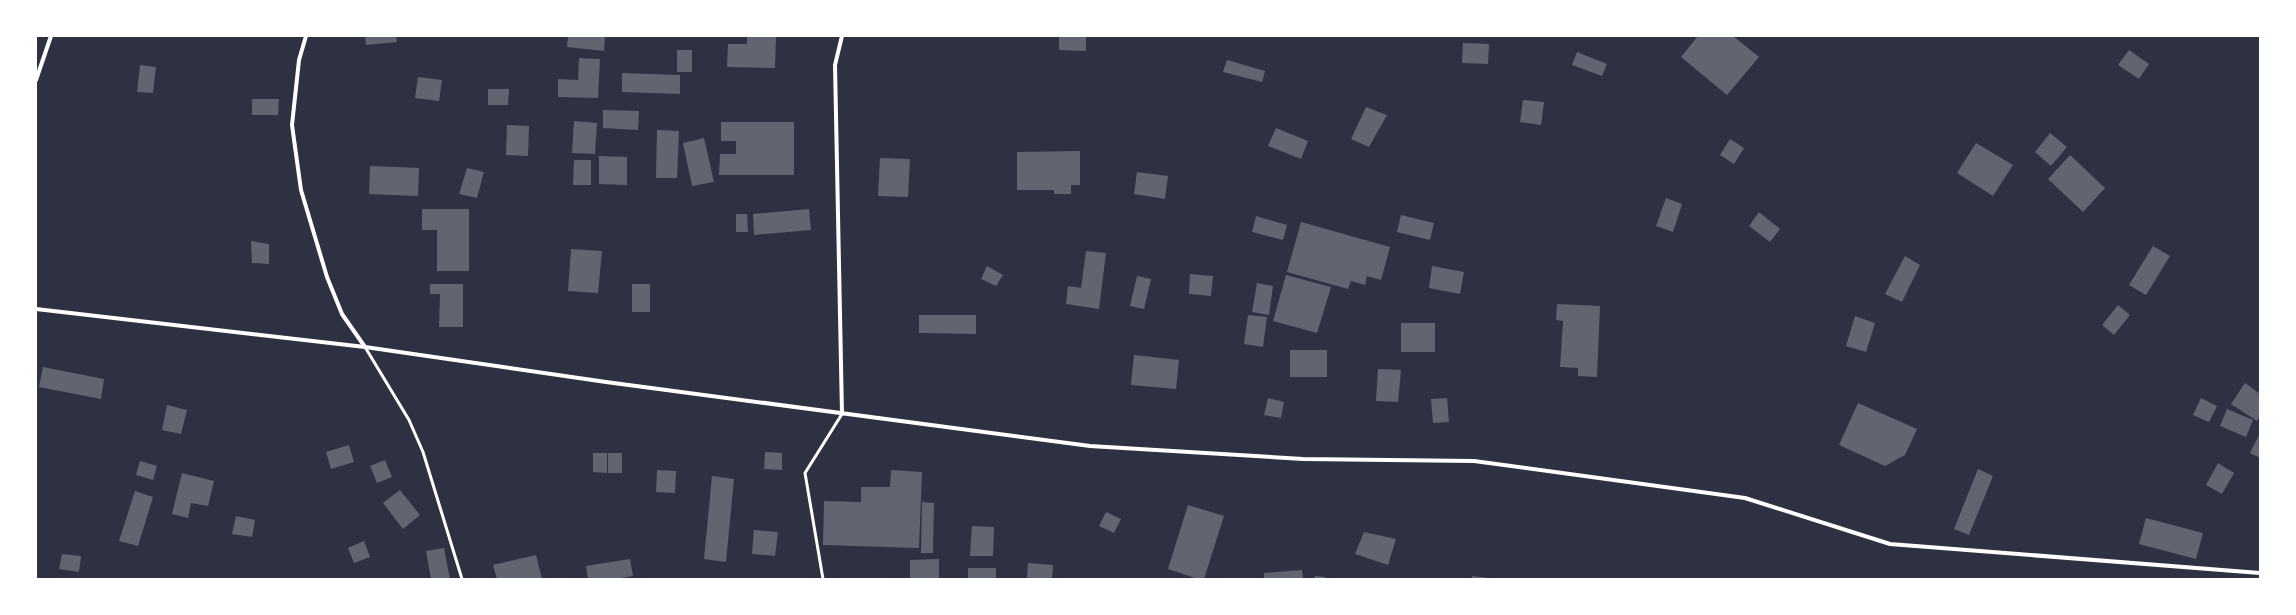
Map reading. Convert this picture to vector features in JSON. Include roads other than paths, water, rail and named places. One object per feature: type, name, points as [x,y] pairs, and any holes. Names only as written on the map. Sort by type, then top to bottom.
[{"type":"street","points":[[36,80],[51,36]]},
{"type":"street","points":[[306,36],[299,60],[292,125],[301,190],[327,277],[342,314],[365,347]]},
{"type":"street","points":[[842,36],[835,65],[842,414]]},
{"type":"street","points":[[36,309],[365,347],[842,414],[1090,446],[1303,459],[1474,461],[1745,498],[1890,544],[2260,573]]},
{"type":"lane","points":[[365,347],[409,420],[423,452],[462,579]]},
{"type":"lane","points":[[823,579],[805,473],[842,414]]}]
